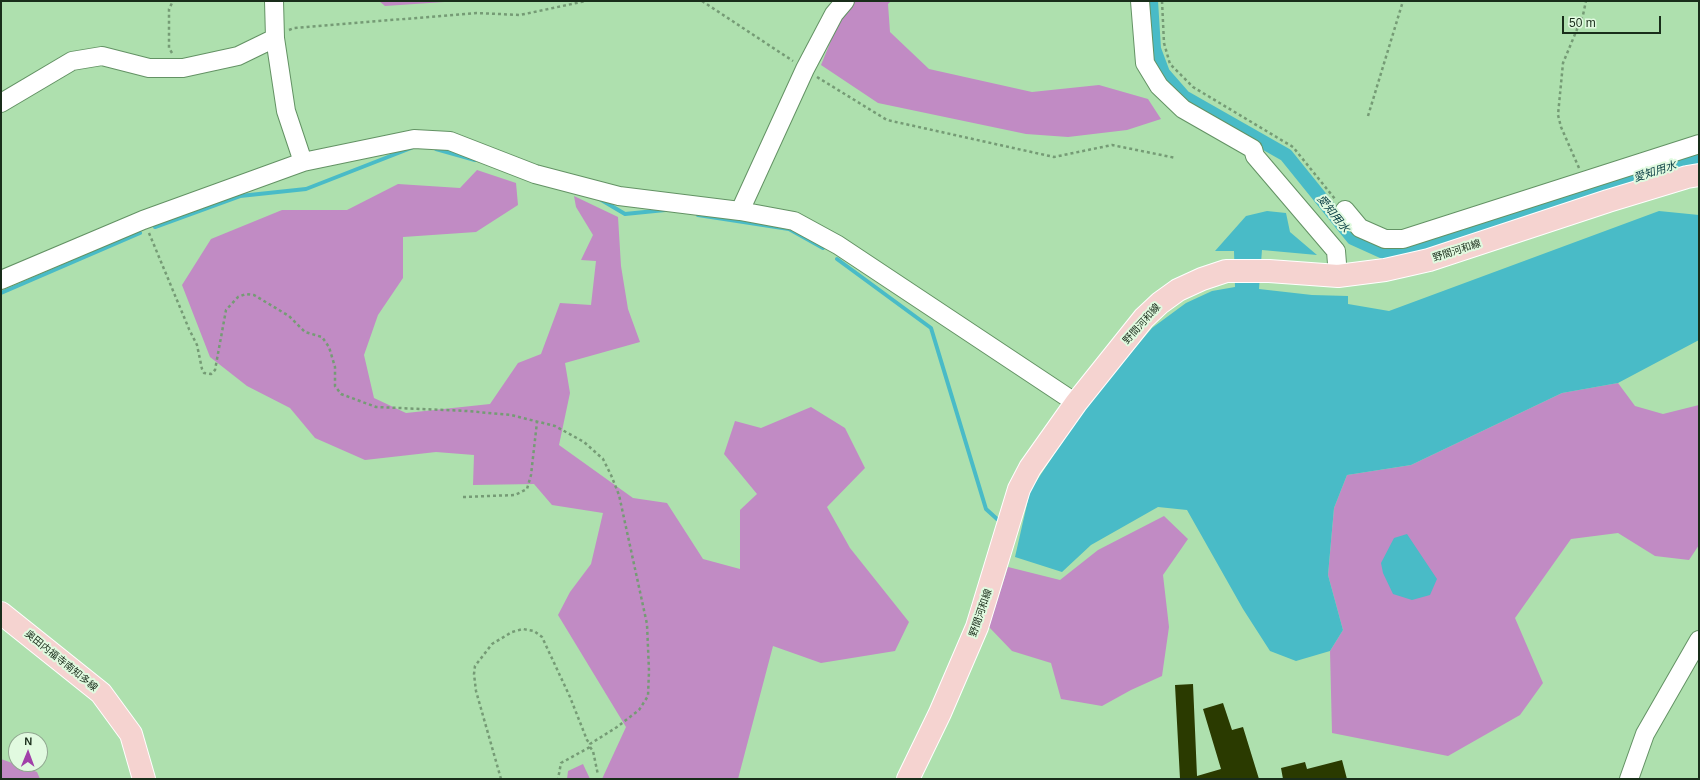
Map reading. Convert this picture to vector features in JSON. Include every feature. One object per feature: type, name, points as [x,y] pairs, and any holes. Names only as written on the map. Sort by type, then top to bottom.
[{"type":"main road","name":"野間河和線","points":[[908,779],[940,713],[977,627],[1019,489],[1030,468],[1076,403],[1144,318],[1160,303],[1178,290],[1202,279],[1226,271],[1269,271],[1338,276],[1385,270],[1429,260],[1687,176],[1699,175]]},
{"type":"main road","name":"奥田内福寺南知多線","points":[[1,613],[101,693],[131,734],[144,779]]},
{"type":"street","points":[[274,1],[275,38],[286,111],[303,162]]},
{"type":"street","points":[[740,211],[805,69],[834,14],[845,1]]},
{"type":"street","points":[[1140,1],[1145,63],[1159,86],[1183,109],[1253,149],[1255,156],[1336,251],[1338,276]]},
{"type":"street","points":[[1,103],[72,61],[102,56],[149,68],[183,68],[238,56],[275,38]]},
{"type":"street","points":[[1,280],[143,220],[303,162],[414,139],[450,141],[535,174],[619,196],[740,211],[794,221],[838,245],[1076,403]]},
{"type":"street","points":[[1345,210],[1360,228],[1385,239],[1403,239],[1699,144]]},
{"type":"street","points":[[1629,779],[1644,734],[1699,640]]},
{"type":"path","points":[[173,1],[169,9],[169,48],[183,68]]},
{"type":"path","points":[[275,38],[294,28],[478,13],[520,15],[586,1]]},
{"type":"path","points":[[702,1],[805,69],[887,120],[1054,157],[1112,145],[1176,158]]},
{"type":"path","points":[[1162,1],[1164,43],[1170,64],[1193,87],[1293,148],[1345,210]]},
{"type":"path","points":[[1368,116],[1403,1]]},
{"type":"path","points":[[1584,181],[1561,127],[1558,115],[1563,63],[1583,15],[1586,1]]},
{"type":"path","points":[[143,220],[197,345],[204,373],[211,374],[215,370],[226,310],[238,297],[246,294],[254,295],[289,316],[305,332],[322,337],[329,347],[335,367],[335,386],[341,394],[376,407],[467,410],[512,415],[555,426],[584,442],[603,459],[612,475],[619,495],[647,624],[649,671],[648,696],[639,710],[590,744]]},
{"type":"path","points":[[463,497],[515,495],[526,488],[531,475],[537,422]]},
{"type":"path","points":[[501,779],[476,691],[474,674],[476,666],[492,644],[512,632],[523,628],[534,631],[542,637],[570,697],[590,747],[593,750],[598,775]]},
{"type":"path","points":[[558,779],[561,763],[590,747]]},
{"type":"shaded area","points":[[379,1],[459,1],[385,6]]},
{"type":"shaded area","points":[[854,1],[891,1],[888,4],[890,32],[929,69],[1032,92],[1099,85],[1148,99],[1161,119],[1127,130],[1068,137],[1026,134],[878,103],[821,65],[841,16]]},
{"type":"shaded area","points":[[477,170],[516,183],[518,205],[476,232],[403,237],[403,278],[378,315],[364,355],[374,398],[406,413],[490,404],[518,363],[541,354],[560,303],[591,305],[596,261],[581,260],[593,235],[576,207],[574,196],[618,217],[621,266],[628,309],[640,342],[565,363],[570,393],[559,445],[633,498],[667,503],[703,559],[740,569],[740,510],[757,494],[724,454],[735,421],[761,428],[811,407],[845,428],[865,468],[827,507],[850,548],[909,622],[895,651],[821,663],[773,646],[738,779],[602,779],[626,727],[558,615],[570,592],[591,564],[603,513],[552,505],[534,484],[473,485],[474,455],[436,452],[365,460],[315,438],[290,408],[247,386],[210,357],[182,285],[211,239],[282,210],[347,210],[398,184],[460,188]]},
{"type":"shaded area","points":[[1618,383],[1635,406],[1663,414],[1699,405],[1699,545],[1689,560],[1655,556],[1618,533],[1571,539],[1515,618],[1543,683],[1520,715],[1448,756],[1332,733],[1330,651],[1343,630],[1328,575],[1334,508],[1347,475],[1411,465],[1562,393]]},
{"type":"shaded area","points":[[1164,516],[1188,539],[1163,575],[1169,627],[1162,676],[1131,690],[1102,706],[1061,699],[1051,663],[1012,651],[989,627],[1008,567],[1060,580],[1098,550]]},
{"type":"shaded area","points":[[1,759],[8,762],[8,772],[37,772],[40,779],[1,779]]},
{"type":"shaded area","points":[[583,764],[590,779],[567,779],[568,771]]},
{"type":"water","points":[[1267,211],[1286,213],[1290,232],[1317,255],[1262,250],[1259,289],[1312,295],[1348,296],[1348,304],[1389,311],[1659,211],[1699,215],[1699,340],[1618,383],[1562,393],[1411,465],[1347,475],[1334,508],[1328,575],[1343,630],[1330,651],[1296,661],[1270,651],[1243,609],[1187,510],[1158,507],[1091,545],[1062,572],[1015,557],[1030,491],[1085,407],[1152,328],[1186,303],[1212,291],[1235,287],[1234,251],[1215,251],[1246,216]]},
{"type":"water","points":[[1407,534],[1437,579],[1430,595],[1412,600],[1393,594],[1383,573],[1381,563],[1394,538]]},
{"type":"building","points":[[1193,684],[1197,776],[1221,769],[1203,709],[1223,703],[1232,730],[1243,727],[1259,779],[1180,779],[1175,685]]},
{"type":"building","points":[[1342,760],[1347,779],[1283,779],[1281,768],[1305,762],[1307,769]]},
{"type":"waterway","name":"愛知用水","points":[[1151,1],[1154,49],[1163,73],[1184,97],[1286,155],[1353,238],[1384,252],[1402,251],[1664,167],[1699,158]]},
{"type":"waterway","points":[[155,227],[240,196],[306,189],[411,148]]},
{"type":"waterway","points":[[436,149],[475,160]]},
{"type":"waterway","points":[[598,198],[625,214],[665,210]]},
{"type":"waterway","points":[[698,215],[789,229],[823,248]]},
{"type":"waterway","points":[[1,293],[140,233]]},
{"type":"waterway","points":[[837,259],[931,328],[986,509],[997,519]]}]
